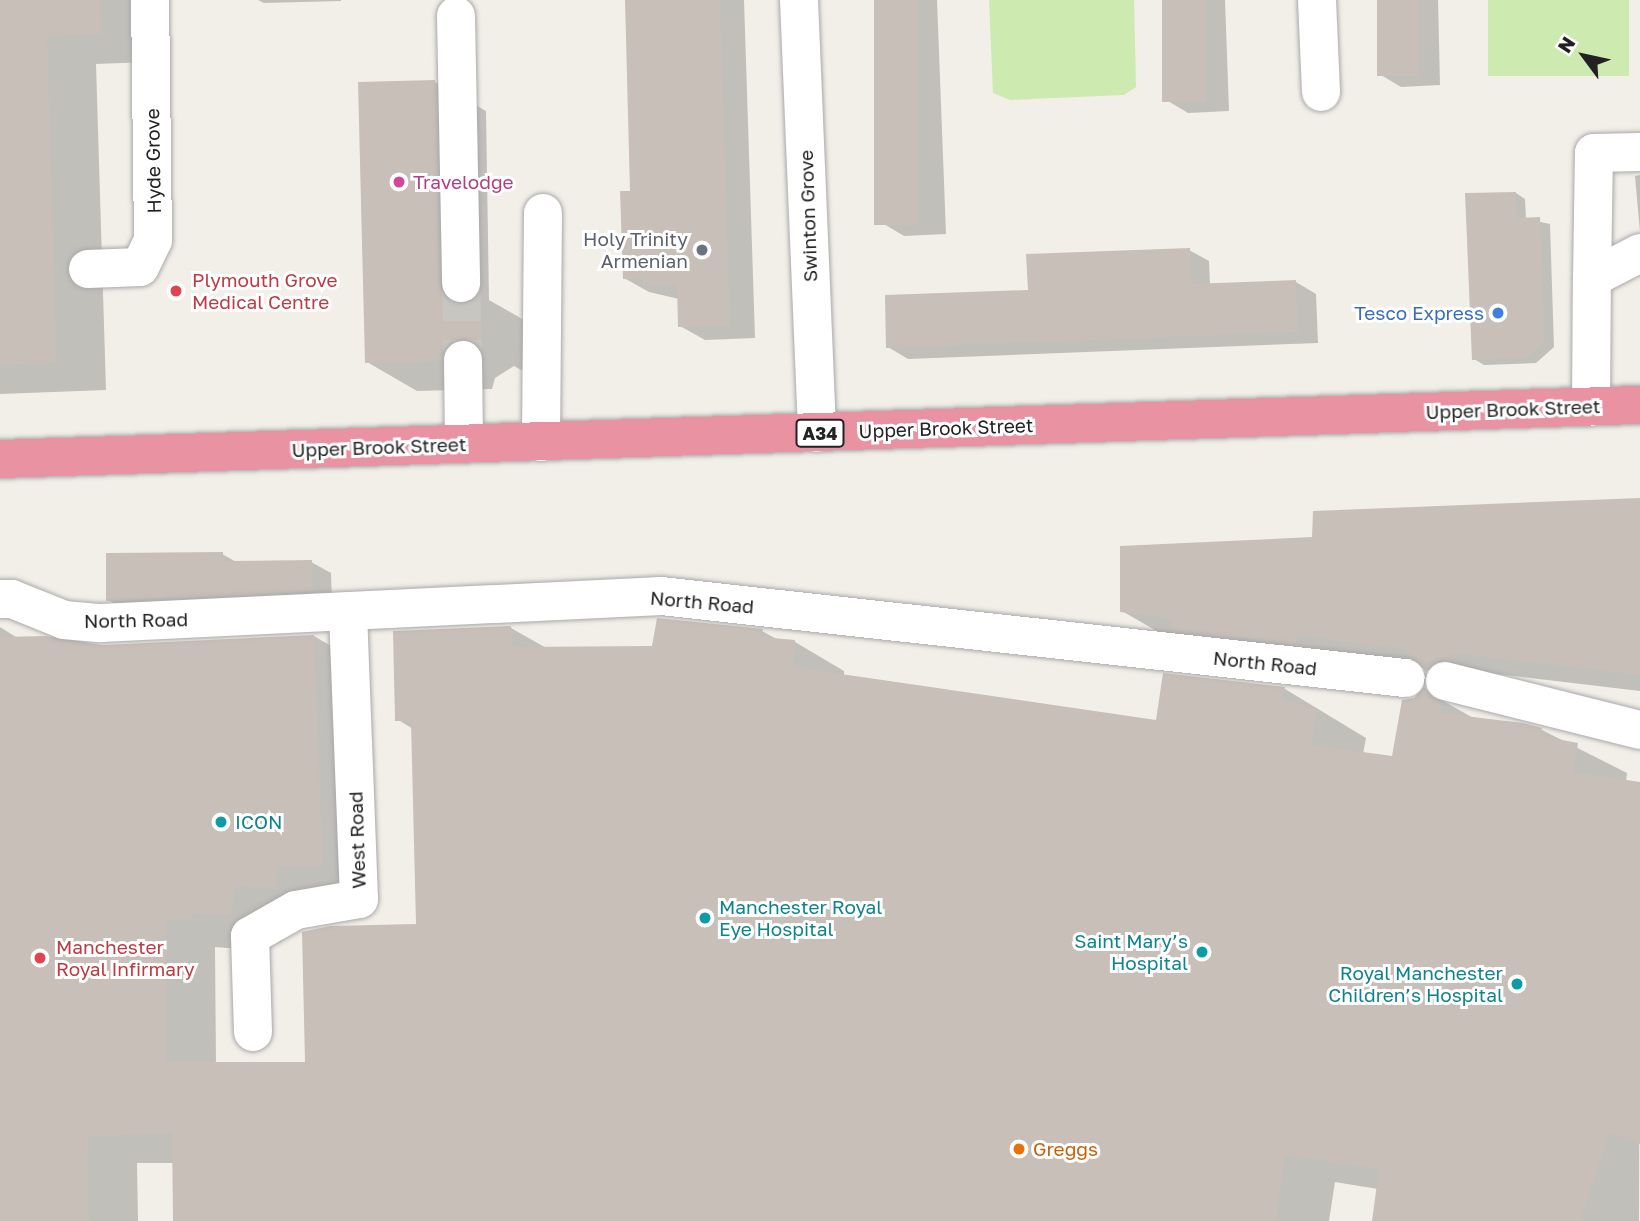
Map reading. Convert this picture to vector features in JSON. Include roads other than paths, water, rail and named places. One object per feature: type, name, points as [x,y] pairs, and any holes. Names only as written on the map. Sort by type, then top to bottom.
[{"type":"highway","name":"Upper Brook Street","points":[[0,459],[1640,405]]},
{"type":"street","name":"Hyde Grove","points":[[88,269],[140,267],[153,240],[150,0]]},
{"type":"street","name":"Swinton Grove","points":[[799,0],[817,433]]},
{"type":"street","points":[[1317,0],[1321,92]]},
{"type":"street","points":[[456,16],[461,284]]},
{"type":"street","points":[[1591,407],[1594,153],[1640,152]]},
{"type":"street","points":[[541,442],[543,213]]},
{"type":"street","points":[[1592,278],[1640,253]]},
{"type":"street","points":[[463,360],[464,444]]},
{"type":"street","name":"North Road","points":[[0,600],[12,599],[64,620],[101,623],[661,596],[1405,678]]},
{"type":"street","name":"West Road","points":[[253,1032],[250,936],[296,910],[359,899],[348,611]]},
{"type":"street","points":[[1445,681],[1640,730]]},
{"type":"tunnel","points":[[461,283],[463,360]]},
{"type":"place","name":"Travelodge","points":[[399,182]]},
{"type":"place","name":"Holy Trinity Armenian","points":[[702,250]]},
{"type":"place","name":"Plymouth Grove Medical Centre","points":[[176,291]]},
{"type":"place","name":"Tesco Express","points":[[1498,313]]},
{"type":"place","name":"ICON","points":[[221,822]]},
{"type":"place","name":"Manchester Royal Eye Hospital","points":[[705,918]]},
{"type":"place","name":"Saint Mary’s Hospital","points":[[1202,952]]},
{"type":"place","name":"Manchester Royal Infirmary","points":[[40,958]]},
{"type":"place","name":"Royal Manchester Children’s Hospital","points":[[1517,984]]},
{"type":"place","name":"Greggs","points":[[1019,1149]]}]
